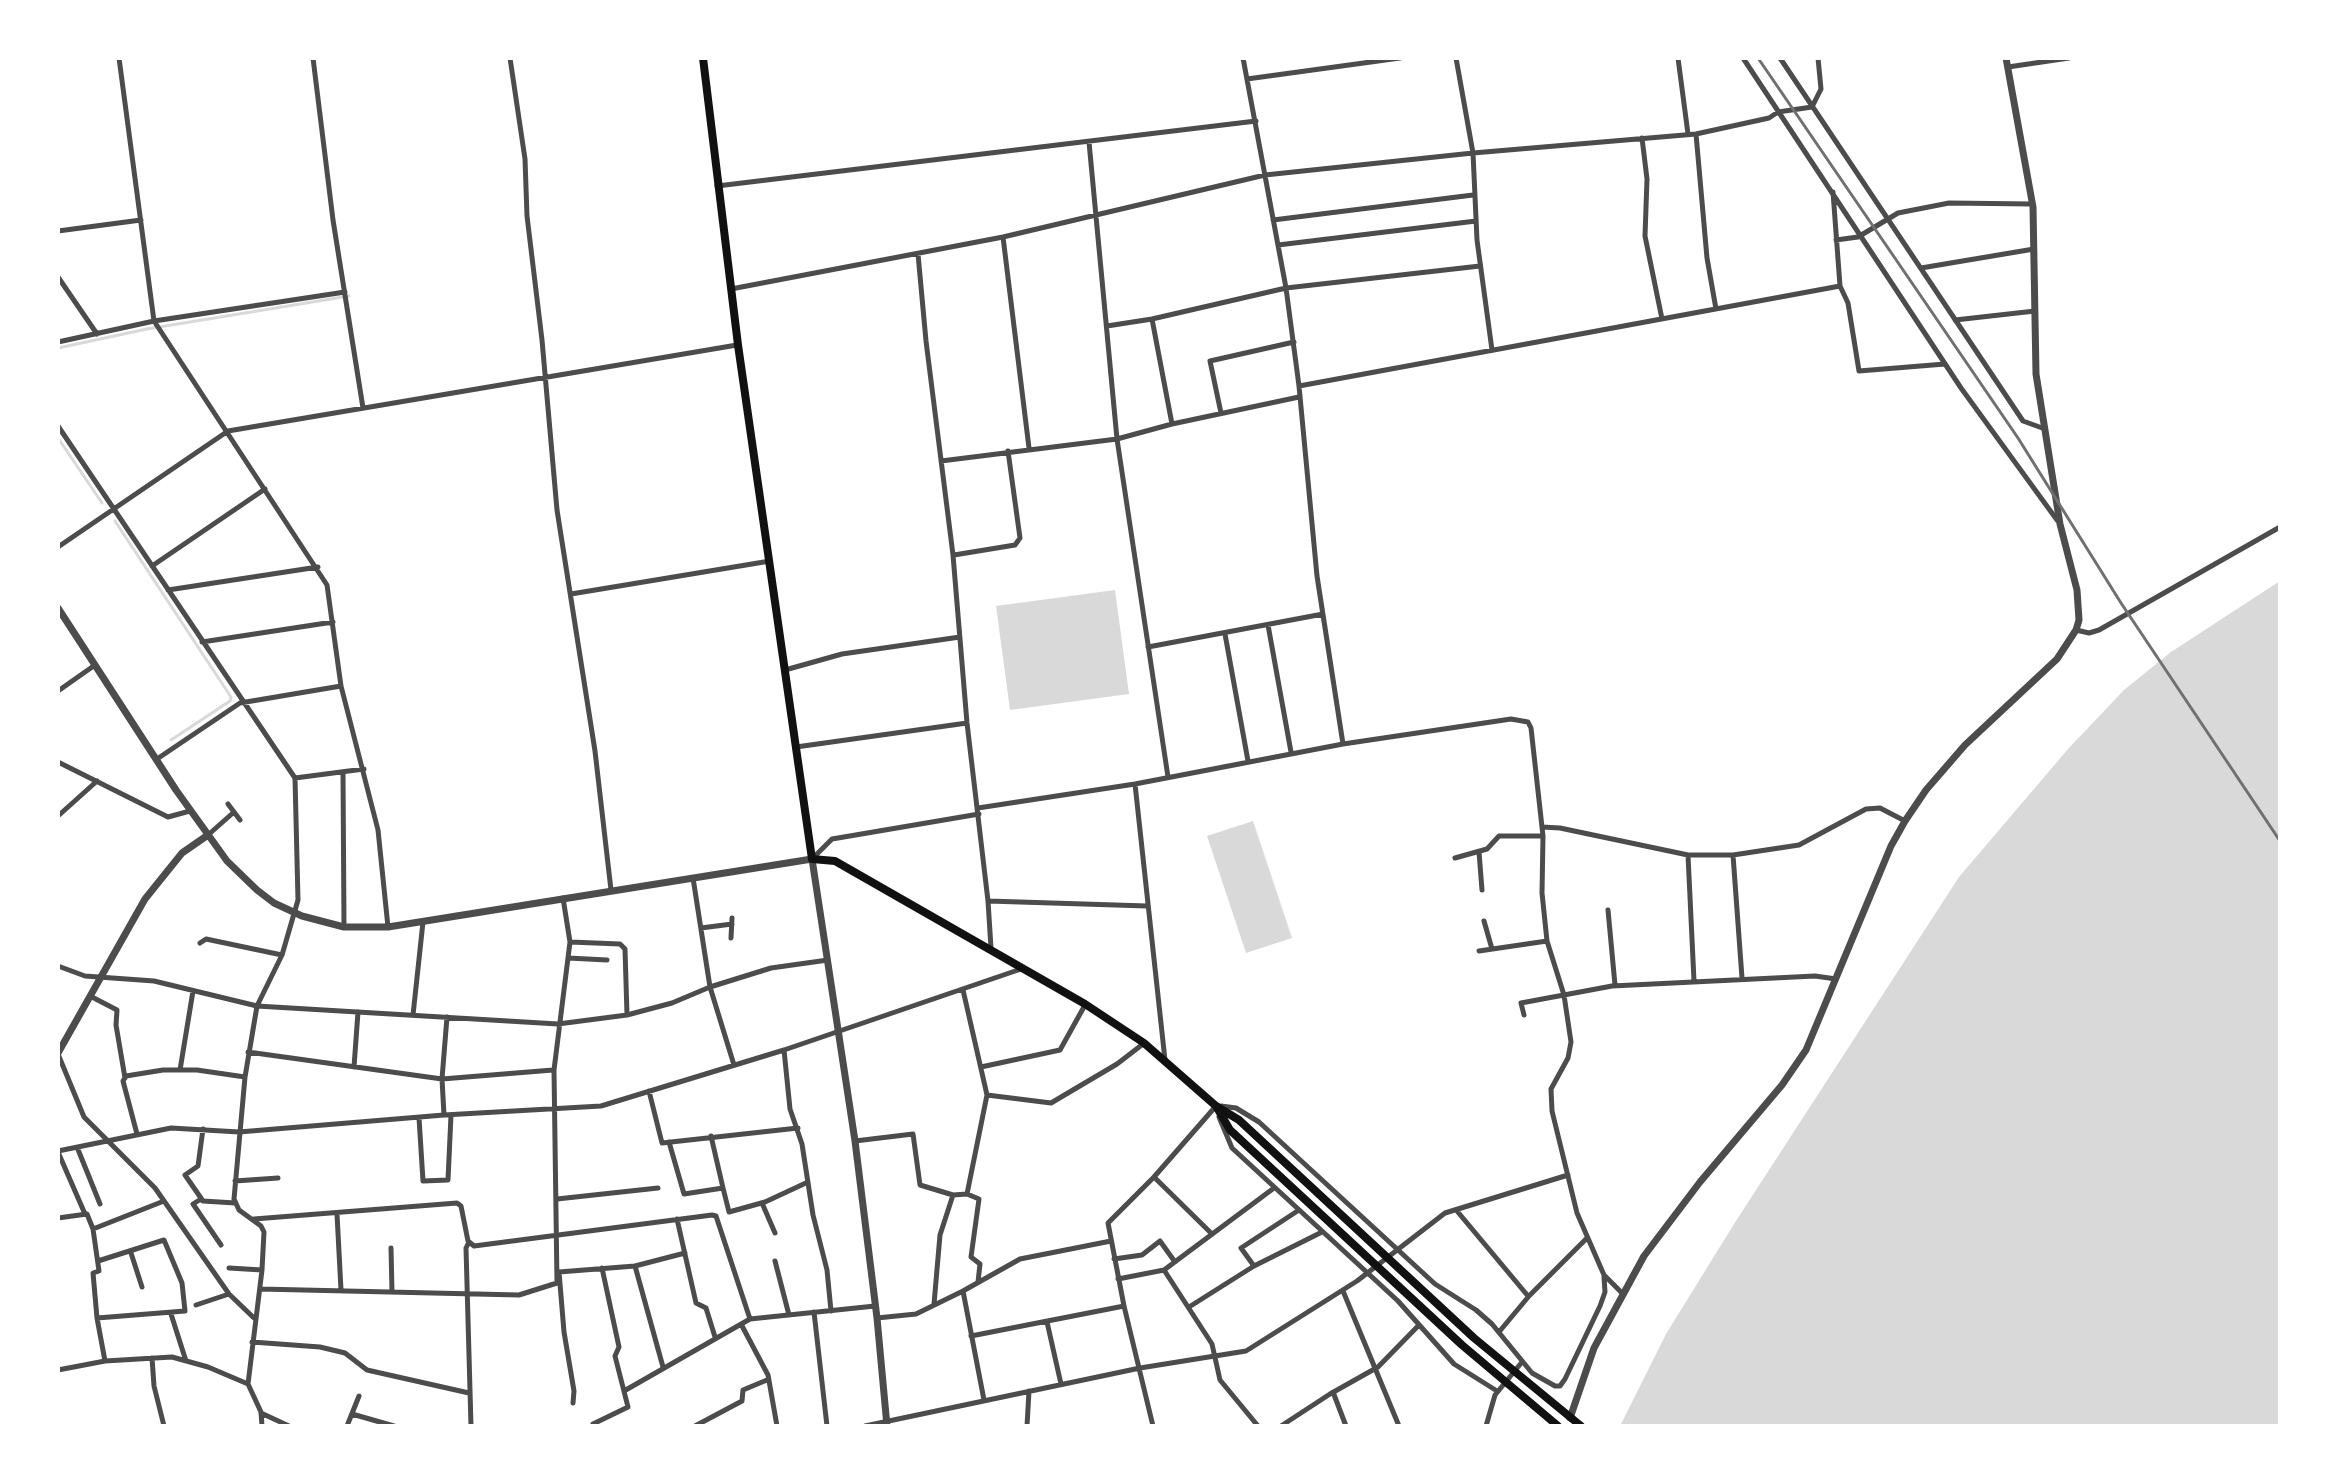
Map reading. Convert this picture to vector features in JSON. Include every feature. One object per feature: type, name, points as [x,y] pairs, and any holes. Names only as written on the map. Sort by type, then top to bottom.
[{"type":"main road","points":[[703,58],[738,345],[812,859],[835,861],[1085,1004],[1144,1043],[1216,1106],[1239,1120],[1474,1338],[1581,1426]]},
{"type":"main road","points":[[1216,1106],[1230,1130],[1462,1345],[1558,1426]]},
{"type":"street","points":[[119,58],[154,321],[327,585],[341,686],[378,830],[388,927]]},
{"type":"street","points":[[313,58],[363,408]]},
{"type":"street","points":[[510,58],[525,159],[527,216],[557,510],[595,751],[611,890]]},
{"type":"street","points":[[1243,58],[1294,342],[1323,614],[1343,744]]},
{"type":"street","points":[[1247,79],[1400,58]]},
{"type":"street","points":[[1456,58],[1473,153],[1473,195],[1492,350]]},
{"type":"street","points":[[1678,58],[1692,134],[1716,309]]},
{"type":"street","points":[[1743,58],[1945,364],[2060,524]]},
{"type":"street","points":[[1780,58],[2023,421],[2046,430]]},
{"type":"street","points":[[1812,107],[1821,89],[1818,58]]},
{"type":"street","points":[[1570,1418],[1594,1348],[1644,1256],[1782,1085],[1806,1050],[1891,846],[1905,821],[1926,790],[1965,745],[2057,659],[2076,630],[2079,620],[2077,590],[2060,524],[2036,374],[2032,204],[2007,62],[2069,58]]},
{"type":"street","points":[[731,289],[1003,237],[1265,175],[1692,134],[1769,118],[1778,112],[1812,107]]},
{"type":"street","points":[[717,186],[1256,121]]},
{"type":"street","points":[[1642,138],[1647,179],[1645,236],[1662,319]]},
{"type":"street","points":[[1089,142],[1117,439],[1168,777]]},
{"type":"street","points":[[1833,191],[1840,286],[1848,303],[1859,371],[1945,364]]},
{"type":"street","points":[[1273,220],[1473,195]]},
{"type":"street","points":[[1836,240],[1858,237],[1887,218],[1949,203],[2032,204]]},
{"type":"street","points":[[58,231],[141,220]]},
{"type":"street","points":[[1278,245],[1476,221]]},
{"type":"street","points":[[1003,237],[1029,448]]},
{"type":"street","points":[[1921,268],[2034,249]]},
{"type":"street","points":[[918,254],[953,555],[991,949]]},
{"type":"street","points":[[1107,326],[1152,319],[1286,288],[1480,266]]},
{"type":"street","points":[[58,277],[97,334]]},
{"type":"street","points":[[1299,386],[1840,286]]},
{"type":"street","points":[[58,342],[154,321],[345,292]]},
{"type":"street","points":[[1955,320],[2035,311]]},
{"type":"street","points":[[1152,319],[1172,424]]},
{"type":"street","points":[[1221,413],[1210,361],[1294,342]]},
{"type":"street","points":[[58,547],[227,432],[738,345]]},
{"type":"street","points":[[941,461],[1117,439],[1299,397]]},
{"type":"street","points":[[58,426],[295,778],[298,900],[282,955],[257,1006],[248,1052],[235,1181],[235,1203],[264,1232],[248,1384],[261,1412],[262,1426]]},
{"type":"street","points":[[953,555],[1015,545],[1020,538],[1008,451]]},
{"type":"street","points":[[152,566],[265,489]]},
{"type":"street","points":[[2076,630],[2089,633],[2099,630],[2280,527]]},
{"type":"street","points":[[571,594],[770,561]]},
{"type":"street","points":[[168,590],[318,567]]},
{"type":"street","points":[[58,608],[208,835],[241,877],[274,903],[322,923],[344,927],[388,927],[812,859],[832,839],[978,811],[1135,784],[1291,752],[1511,719],[1528,722],[1543,836],[1542,893],[1547,941],[1564,995],[1571,1042],[1568,1058],[1551,1089],[1552,1111],[1573,1203],[1604,1275],[1623,1294]]},
{"type":"street","points":[[1148,647],[1323,614]]},
{"type":"street","points":[[202,642],[333,622]]},
{"type":"street","points":[[1268,625],[1291,752]]},
{"type":"street","points":[[1225,634],[1248,761]]},
{"type":"street","points":[[785,670],[842,654],[960,637]]},
{"type":"street","points":[[58,691],[95,665]]},
{"type":"street","points":[[157,759],[244,702],[341,686]]},
{"type":"street","points":[[796,747],[967,723]]},
{"type":"street","points":[[58,762],[168,817],[191,810]]},
{"type":"street","points":[[295,778],[364,769]]},
{"type":"street","points":[[343,772],[344,927]]},
{"type":"street","points":[[58,816],[97,781]]},
{"type":"street","points":[[1135,784],[1165,1061]]},
{"type":"street","points":[[228,804],[240,820]]},
{"type":"street","points":[[1542,827],[1560,828],[1688,855],[1733,855],[1799,845],[1866,809],[1880,808],[1905,821]]},
{"type":"street","points":[[234,812],[182,853],[145,899],[58,1054],[80,1110],[106,1141],[155,1188],[229,1294],[255,1319]]},
{"type":"street","points":[[1455,858],[1487,849],[1499,836],[1543,836]]},
{"type":"street","points":[[1479,852],[1482,890]]},
{"type":"street","points":[[1688,855],[1694,981]]},
{"type":"street","points":[[1733,855],[1742,978]]},
{"type":"street","points":[[812,859],[855,1141],[887,1424]]},
{"type":"street","points":[[693,878],[710,987],[734,1065]]},
{"type":"street","points":[[563,898],[570,942],[554,1070],[559,1272],[573,1403]]},
{"type":"street","points":[[988,901],[1147,906]]},
{"type":"street","points":[[1608,910],[1615,985]]},
{"type":"street","points":[[413,1016],[423,921]]},
{"type":"street","points":[[701,928],[732,921],[731,938]]},
{"type":"street","points":[[1484,921],[1492,949]]},
{"type":"street","points":[[200,943],[206,939],[282,955]]},
{"type":"street","points":[[1479,951],[1547,941]]},
{"type":"street","points":[[570,942],[620,944],[625,949],[627,1015]]},
{"type":"street","points":[[568,958],[607,960]]},
{"type":"street","points":[[58,966],[85,976],[154,981],[257,1006],[558,1024],[627,1015],[672,1003],[710,987],[771,968],[828,960]]},
{"type":"street","points":[[105,1361],[97,1318],[93,1273],[99,1271],[93,1229],[58,1151],[171,1128],[239,1132],[601,1106],[784,1050],[1022,968]]},
{"type":"street","points":[[1524,1015],[1520,1000],[1615,985],[1815,976],[1837,979]]},
{"type":"street","points":[[963,990],[987,1095],[967,1194]]},
{"type":"street","points":[[180,1070],[193,991]]},
{"type":"street","points":[[90,996],[117,1010],[123,1081],[137,1134]]},
{"type":"street","points":[[981,1067],[1060,1050],[1085,1004]]},
{"type":"street","points":[[354,1067],[358,1012]]},
{"type":"street","points":[[419,1118],[423,1181],[448,1180],[447,1115],[442,1079],[447,1017]]},
{"type":"street","points":[[987,1095],[1051,1103],[1117,1064],[1144,1043]]},
{"type":"street","points":[[784,1050],[790,1109],[798,1128],[827,1270],[831,1311]]},
{"type":"street","points":[[248,1052],[442,1079],[554,1070]]},
{"type":"street","points":[[125,1078],[163,1070],[245,1077]]},
{"type":"street","points":[[649,1091],[662,1143],[798,1128]]},
{"type":"street","points":[[1216,1106],[1236,1108],[1259,1122],[1435,1284],[1476,1310],[1499,1332],[1532,1373],[1555,1386],[1561,1385],[1600,1306],[1605,1289],[1604,1275]]},
{"type":"street","points":[[1153,1426],[1108,1223],[1154,1177],[1216,1106]]},
{"type":"street","points":[[1216,1106],[1232,1148],[1398,1301],[1454,1364],[1497,1391]]},
{"type":"street","points":[[203,1129],[198,1166],[185,1175],[203,1201],[235,1203]]},
{"type":"street","points":[[855,1141],[913,1134],[920,1185],[979,1199],[971,1257],[980,1264],[978,1282]]},
{"type":"street","points":[[711,1136],[729,1212],[762,1203],[808,1182]]},
{"type":"street","points":[[669,1142],[684,1194],[723,1188]]},
{"type":"street","points":[[77,1147],[100,1204]]},
{"type":"street","points":[[865,1426],[887,1424],[984,1400],[1140,1368],[1246,1351],[1343,1291],[1445,1213],[1568,1175]]},
{"type":"street","points":[[1154,1177],[1212,1234]]},
{"type":"street","points":[[235,1181],[278,1178]]},
{"type":"street","points":[[557,1199],[658,1188]]},
{"type":"street","points":[[1118,1279],[1164,1270],[1274,1188]]},
{"type":"street","points":[[934,1304],[940,1235],[953,1195]]},
{"type":"street","points":[[201,1199],[193,1204],[221,1245]]},
{"type":"street","points":[[93,1229],[164,1201]]},
{"type":"street","points":[[253,1219],[457,1203],[461,1206],[469,1242],[474,1246],[716,1216],[750,1319]]},
{"type":"street","points":[[762,1203],[775,1233]]},
{"type":"street","points":[[1254,1266],[1241,1248],[1299,1210]]},
{"type":"street","points":[[1457,1211],[1529,1296]]},
{"type":"street","points":[[58,1218],[85,1214]]},
{"type":"street","points":[[337,1214],[341,1290]]},
{"type":"street","points":[[677,1219],[696,1303],[706,1308],[715,1337]]},
{"type":"street","points":[[1189,1307],[1254,1266],[1322,1232]]},
{"type":"street","points":[[1499,1332],[1529,1296],[1587,1238]]},
{"type":"street","points":[[97,1318],[185,1311],[182,1283],[164,1240],[98,1261]]},
{"type":"street","points":[[877,1318],[916,1314],[1020,1259],[1111,1241]]},
{"type":"street","points":[[1114,1259],[1142,1255],[1160,1241],[1175,1262]]},
{"type":"street","points":[[469,1242],[466,1248],[471,1426]]},
{"type":"street","points":[[391,1248],[392,1292]]},
{"type":"street","points":[[131,1253],[142,1287]]},
{"type":"street","points":[[559,1272],[635,1266],[685,1253]]},
{"type":"street","points":[[775,1261],[789,1315]]},
{"type":"street","points":[[635,1266],[663,1367]]},
{"type":"street","points":[[229,1268],[262,1270]]},
{"type":"street","points":[[593,1424],[628,1407],[615,1356],[619,1347],[602,1268]]},
{"type":"street","points":[[1164,1270],[1212,1344],[1220,1380],[1258,1426]]},
{"type":"street","points":[[260,1289],[519,1295],[557,1283],[559,1272]]},
{"type":"street","points":[[963,1291],[984,1400]]},
{"type":"street","points":[[1343,1291],[1399,1426]]},
{"type":"street","points":[[196,1305],[229,1294]]},
{"type":"street","points":[[624,1391],[750,1319],[875,1306]]},
{"type":"street","points":[[971,1336],[1124,1306]]},
{"type":"street","points":[[814,1312],[827,1426]]},
{"type":"street","points":[[171,1314],[186,1361]]},
{"type":"street","points":[[1047,1322],[1061,1384]]},
{"type":"street","points":[[741,1324],[768,1375],[777,1426]]},
{"type":"street","points":[[1281,1426],[1333,1392],[1375,1370],[1419,1325]]},
{"type":"street","points":[[252,1342],[320,1347],[345,1353],[367,1370],[469,1393]]},
{"type":"street","points":[[58,1370],[105,1361],[172,1357],[208,1367],[248,1384]]},
{"type":"street","points":[[152,1358],[154,1386],[164,1426]]},
{"type":"street","points":[[1486,1426],[1497,1391],[1522,1362]]},
{"type":"street","points":[[695,1426],[742,1401],[743,1390],[767,1380]]},
{"type":"street","points":[[1027,1426],[1029,1391]]},
{"type":"street","points":[[1333,1392],[1346,1426]]},
{"type":"street","points":[[347,1426],[359,1396]]},
{"type":"street","points":[[261,1412],[289,1426]]},
{"type":"street","points":[[352,1414],[394,1426]]},
{"type":"shaded area","points":[[2280,581],[2280,1426],[1620,1426],[1666,1334],[1959,877],[2068,749],[2124,690],[2171,652]]},
{"type":"shaded area","points":[[1115,590],[1129,694],[1010,710],[996,606]]},
{"type":"shaded area","points":[[1253,821],[1292,938],[1246,953],[1207,836]]},
{"type":"waterway","points":[[58,348],[147,329],[349,296]]},
{"type":"waterway","points":[[58,438],[102,503]]},
{"type":"waterway","points":[[115,521],[231,697],[230,701],[171,740]]},
{"type":"railway","points":[[1758,58],[2018,438],[2121,603],[2280,841]]}]
